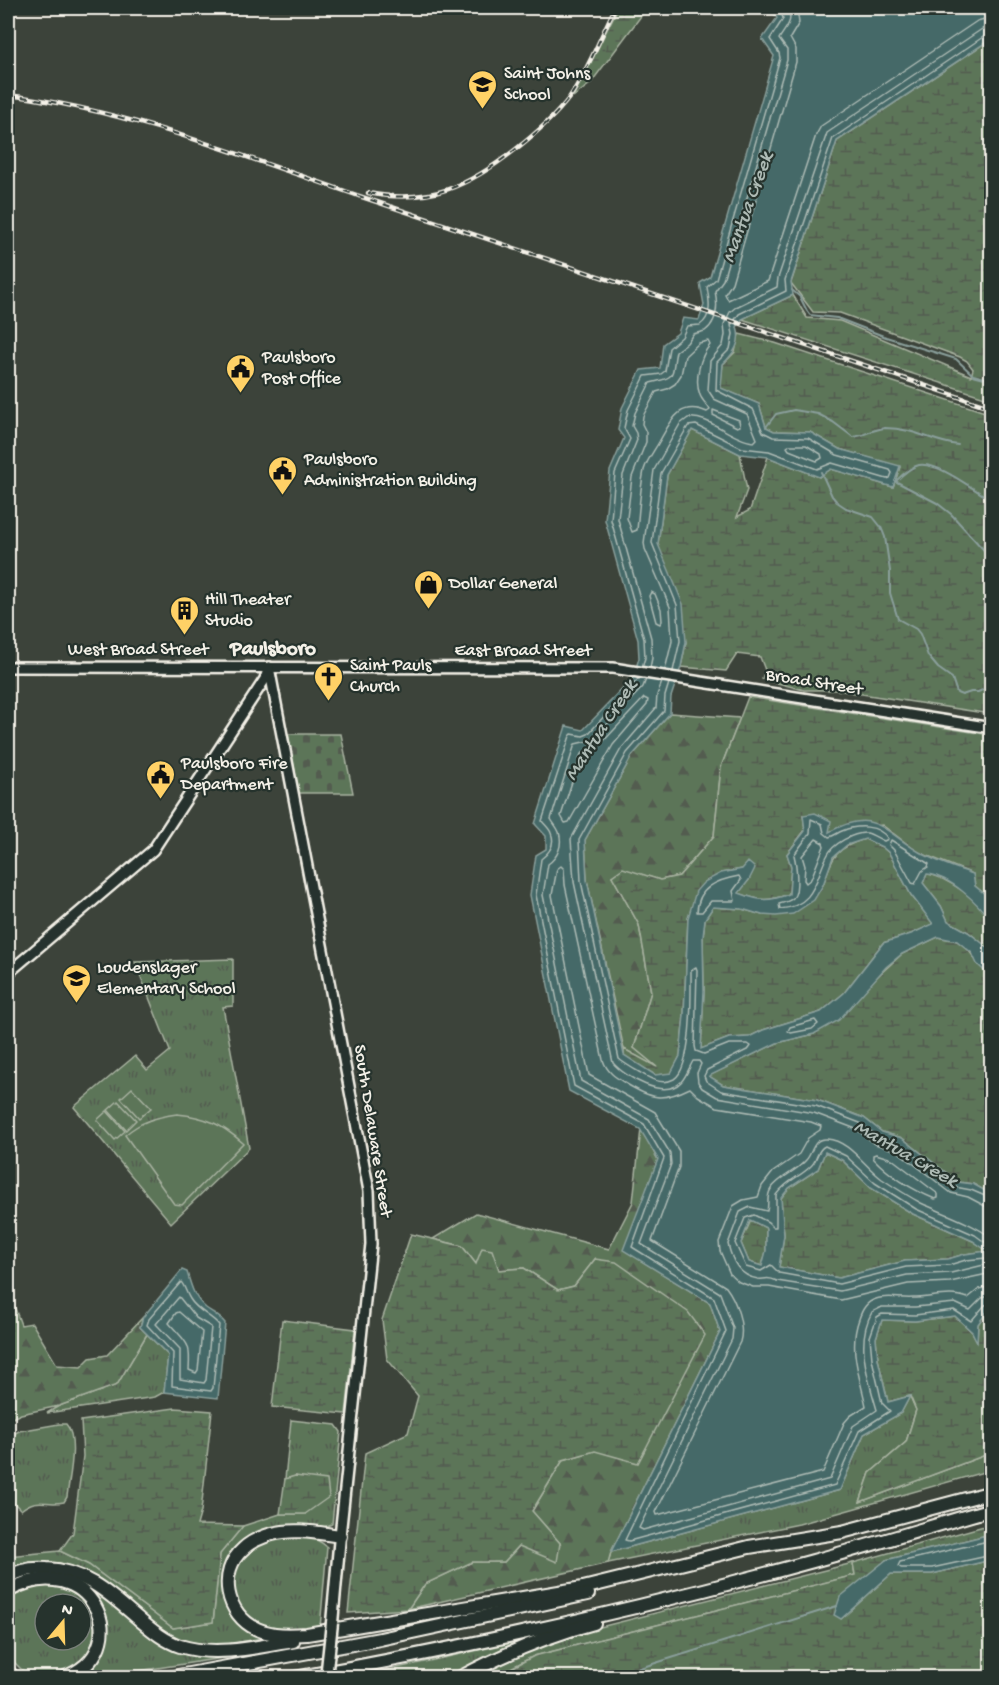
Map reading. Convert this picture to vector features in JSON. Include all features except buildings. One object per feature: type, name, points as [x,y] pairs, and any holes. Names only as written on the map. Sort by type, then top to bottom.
[{"type":"highway","points":[[167,1677],[288,1657],[568,1599],[871,1525],[992,1492]]},
{"type":"highway","points":[[295,1677],[468,1644],[683,1596],[877,1544],[992,1509]]},
{"type":"highway","points":[[340,1536],[286,1532],[257,1539],[244,1547],[231,1565],[227,1584],[229,1596],[242,1620],[255,1628],[282,1635],[307,1634],[583,1588],[749,1547],[808,1539]]},
{"type":"highway","points":[[8,1577],[28,1569],[40,1568],[71,1572],[98,1585],[165,1639],[193,1649],[254,1647],[409,1617]]},
{"type":"highway","points":[[8,1591],[28,1582],[64,1581],[83,1590],[95,1605],[101,1620],[101,1637],[95,1653],[89,1663],[73,1674],[63,1677]]},
{"type":"highway","points":[[459,1677],[540,1641],[590,1624],[653,1608],[683,1596]]},
{"type":"main road","name":"West Broad Street","points":[[8,667],[269,667]]},
{"type":"main road","name":"East Broad Street","points":[[269,667],[632,670]]},
{"type":"main road","points":[[8,973],[153,850],[265,679],[269,667]]},
{"type":"main road","name":"South Delaware Street","points":[[269,667],[369,1191],[371,1244],[326,1677]]},
{"type":"main road","name":"Broad Street","points":[[632,670],[992,728]]},
{"type":"main road","points":[[8,1671],[14,1677]]},
{"type":"green space","points":[[618,8],[647,8],[590,84],[573,97]]},
{"type":"green space","points":[[991,39],[991,399],[742,319],[793,295],[807,318],[840,321],[971,376],[973,369],[967,361],[960,357],[840,313],[813,312],[791,283],[837,141]]},
{"type":"green space","points":[[739,334],[775,343],[991,414],[991,714],[836,690],[804,690],[762,679],[765,670],[760,657],[737,654],[726,671],[681,667],[686,642],[658,544],[667,475],[692,430],[740,454],[747,490],[737,517],[750,510],[768,457],[819,477],[831,469],[893,487],[900,467],[839,449],[810,432],[774,431],[766,427],[759,404],[720,388],[723,364],[735,352]]},
{"type":"green space","points":[[748,697],[991,735],[991,899],[975,886],[973,874],[918,852],[882,825],[828,833],[803,815],[805,830],[787,854],[791,866],[789,894],[769,899],[746,896],[738,893],[749,880],[742,869],[721,873],[688,918],[680,1056],[671,1074],[655,1075],[624,1056],[624,1049],[657,1067],[634,1048],[651,992],[639,925],[612,876],[623,868],[660,880],[679,876],[714,836],[721,767]]},
{"type":"green space","points":[[670,713],[740,718],[721,767],[714,836],[679,876],[660,880],[623,869],[612,876],[639,925],[651,992],[634,1048],[661,1070],[624,1049],[587,880],[585,840],[632,756]]},
{"type":"green space","points":[[288,734],[341,734],[353,793],[299,793]]},
{"type":"green space","points":[[865,839],[889,853],[911,895],[934,924],[883,943],[844,993],[821,1012],[763,1030],[749,1037],[729,1038],[701,1049],[704,991],[703,937],[705,919],[713,907],[742,909],[762,915],[823,885],[836,854],[847,846]]},
{"type":"green space","points":[[927,874],[943,879],[964,891],[988,914],[992,924],[991,950],[968,932],[948,921],[941,906],[923,883]]},
{"type":"green space","points":[[938,937],[955,940],[962,944],[991,977],[991,993],[987,1008],[988,1045],[992,1049],[991,1194],[973,1184],[958,1182],[902,1138],[882,1132],[864,1118],[817,1100],[723,1085],[708,1076],[777,1043],[814,1034],[902,954]]},
{"type":"green space","points":[[233,959],[233,1006],[223,1007],[249,1148],[171,1223],[74,1107],[135,1056],[147,1070],[170,1051],[135,962]]},
{"type":"green space","points":[[132,1088],[151,1108],[139,1118],[121,1098]]},
{"type":"green space","points":[[118,1101],[136,1120],[126,1130],[108,1110]]},
{"type":"green space","points":[[107,1111],[125,1131],[115,1140],[97,1120]]},
{"type":"green space","points":[[177,1114],[213,1122],[243,1143],[182,1205],[174,1204],[125,1135],[150,1120]]},
{"type":"green space","points":[[641,1129],[658,1160],[624,1250],[710,1303],[720,1332],[611,1552],[608,1563],[408,1609],[425,1584],[472,1562],[504,1562],[519,1546],[560,1543],[532,1511],[563,1460],[595,1451],[595,1259],[574,1286],[558,1290],[524,1268],[499,1270],[476,1264],[462,1246],[433,1239],[476,1213],[609,1249],[633,1202]]},
{"type":"green space","points":[[825,1152],[842,1160],[871,1188],[913,1214],[973,1241],[988,1251],[948,1259],[905,1261],[839,1278],[779,1267],[784,1235],[781,1198],[789,1188],[818,1169]]},
{"type":"green space","points":[[751,1220],[766,1228],[766,1252],[762,1266],[749,1262],[741,1243]]},
{"type":"green space","points":[[411,1234],[462,1246],[476,1264],[482,1248],[492,1250],[499,1270],[524,1268],[558,1290],[574,1286],[595,1259],[616,1262],[688,1312],[705,1335],[638,1463],[595,1451],[563,1460],[532,1511],[560,1543],[557,1562],[519,1546],[504,1562],[472,1562],[425,1584],[408,1609],[348,1613],[365,1453],[408,1433],[418,1396],[387,1359],[382,1320]]},
{"type":"green space","points":[[8,1289],[21,1325],[32,1323],[57,1365],[81,1367],[90,1358],[107,1355],[143,1317],[140,1327],[147,1334],[117,1385],[59,1406],[21,1414],[8,1420]]},
{"type":"green space","points":[[991,1306],[991,1453],[860,1502],[870,1473],[906,1442],[916,1410],[910,1396],[888,1402],[878,1359],[876,1338],[882,1320],[915,1321],[955,1316],[972,1332],[977,1341],[978,1324]]},
{"type":"green space","points":[[282,1320],[355,1329],[346,1414],[272,1407]]},
{"type":"green space","points":[[147,1334],[168,1355],[164,1392],[155,1397],[47,1413],[59,1406],[117,1385]]},
{"type":"green space","points":[[910,1396],[916,1410],[906,1442],[870,1473],[860,1502],[991,1453],[991,1470],[799,1524],[608,1563],[611,1552],[840,1490],[864,1434],[901,1413]]},
{"type":"green space","points":[[175,1408],[212,1411],[201,1511],[197,1525],[243,1526],[220,1554],[213,1622],[173,1628],[89,1565],[60,1551],[73,1533],[83,1456],[81,1421]]},
{"type":"green space","points":[[291,1420],[336,1425],[341,1432],[332,1524],[324,1527],[289,1527],[238,1546],[230,1609],[266,1637],[221,1645],[186,1643],[163,1633],[101,1581],[76,1568],[42,1562],[22,1565],[8,1571],[8,1556],[60,1551],[89,1565],[173,1628],[213,1622],[220,1554],[243,1526],[280,1514],[305,1514],[296,1476],[285,1479]]},
{"type":"green space","points":[[66,1424],[70,1430],[73,1448],[67,1497],[64,1502],[37,1502],[21,1510],[8,1497],[8,1437],[19,1431]]},
{"type":"green space","points":[[295,1476],[327,1480],[329,1497],[305,1514],[280,1514],[285,1479]]},
{"type":"green space","points":[[991,1524],[991,1534],[886,1560],[841,1619],[891,1574],[932,1574],[991,1560],[991,1677],[493,1678],[534,1656],[855,1575],[853,1563]]},
{"type":"green space","points":[[282,1536],[312,1538],[327,1547],[320,1628],[276,1631],[264,1628],[242,1613],[235,1602],[232,1579],[241,1556],[254,1544]]},
{"type":"green space","points":[[853,1563],[855,1575],[534,1656],[493,1677],[468,1678],[557,1638]]},
{"type":"green space","points":[[82,1580],[155,1637],[229,1653],[229,1657],[99,1677],[76,1678],[106,1626],[102,1606]]},
{"type":"green space","points":[[35,1584],[58,1585],[78,1591],[33,1592],[33,1652],[91,1652],[80,1664],[62,1674],[50,1677],[29,1677],[8,1656],[8,1597]]},
{"type":"green space","points":[[93,1614],[98,1629],[93,1649]]},
{"type":"green space","points":[[525,1640],[450,1677],[351,1678]]},
{"type":"water","name":"Mantua Creek","points":[[769,8],[991,8],[991,39],[837,141],[791,282],[793,295],[742,319],[737,327],[738,343],[731,356],[723,364],[721,388],[759,404],[766,427],[774,431],[810,432],[839,449],[900,466],[893,487],[831,469],[819,477],[768,457],[740,454],[692,430],[667,475],[658,544],[683,604],[686,642],[681,667],[671,697],[670,713],[632,756],[585,840],[587,880],[624,1055],[655,1075],[671,1073],[680,1056],[688,918],[696,891],[704,882],[721,873],[742,869],[748,862],[755,868],[739,893],[764,900],[789,894],[791,866],[787,854],[805,831],[803,815],[815,813],[831,821],[829,832],[856,822],[866,821],[876,824],[923,854],[973,874],[975,886],[991,899],[991,921],[979,906],[954,885],[927,874],[923,883],[941,906],[948,921],[968,932],[991,950],[991,977],[977,964],[972,953],[957,941],[938,937],[902,954],[886,967],[839,1020],[814,1034],[777,1043],[709,1076],[723,1085],[817,1100],[864,1118],[882,1132],[902,1138],[958,1182],[973,1184],[991,1194],[991,1306],[978,1324],[977,1342],[972,1332],[955,1316],[915,1321],[882,1320],[876,1338],[878,1359],[888,1402],[910,1396],[901,1413],[864,1434],[840,1490],[611,1552],[720,1332],[710,1303],[623,1250],[658,1159],[640,1129],[569,1091],[530,895],[536,855],[546,849],[546,836],[535,824],[566,726],[583,730],[633,678],[639,658],[638,640],[605,520],[610,471],[624,438],[618,430],[622,408],[641,370],[660,368],[663,344],[678,333],[683,318],[699,320],[704,305],[700,283],[710,277],[774,56],[762,39],[777,18]],"holes":[[[865,839],[889,853],[911,895],[933,924],[883,943],[844,993],[821,1012],[763,1030],[749,1037],[729,1038],[701,1049],[704,991],[703,937],[705,919],[713,907],[742,909],[762,915],[793,914],[814,900],[823,885],[833,857],[847,845]],[[825,1152],[842,1160],[871,1188],[913,1214],[973,1241],[987,1251],[948,1259],[905,1261],[839,1278],[779,1267],[784,1235],[781,1198],[789,1188],[818,1169]],[[750,1220],[766,1228],[766,1251],[762,1266],[749,1262],[741,1243]]]},
{"type":"water","points":[[182,1270],[187,1272],[199,1300],[225,1323],[218,1398],[164,1392],[168,1355],[140,1327],[143,1317]]},
{"type":"water","points":[[991,1534],[991,1560],[932,1574],[891,1574],[841,1619],[834,1615],[840,1597],[886,1560]]},
{"type":"waterway","points":[[792,290],[800,297],[810,315],[837,318],[886,337],[956,359],[973,375],[992,380]]},
{"type":"waterway","points":[[766,427],[776,414],[794,410],[818,414],[853,437],[885,428],[958,445]]},
{"type":"waterway","points":[[896,481],[912,467],[927,465],[947,472],[992,500]]},
{"type":"waterway","points":[[821,472],[837,502],[846,508],[873,517],[881,527],[885,537],[890,571],[890,593],[898,619],[916,629],[920,634],[928,656],[938,668],[952,678],[957,693],[962,695],[989,687]]},
{"type":"waterway","points":[[895,481],[937,503],[951,514],[992,559]]},
{"type":"waterway","points":[[608,1678],[837,1606]]},
{"type":"railway","points":[[368,193],[390,196],[430,194],[465,182],[499,162],[544,125],[569,98],[588,65],[615,8]]},
{"type":"railway","points":[[8,95],[97,112],[185,136],[992,408]]},
{"type":"place","name":"Saint Johns School","points":[[483,110]]},
{"type":"place","name":"Paulsboro Post Office","points":[[241,394]]},
{"type":"place","name":"Paulsboro Administration Building","points":[[283,496]]},
{"type":"place","name":"Dollar General","points":[[428,610]]},
{"type":"place","name":"Hill Theater Studio","points":[[184,636]]},
{"type":"place","name":"Saint Pauls Church","points":[[329,702]]},
{"type":"place","name":"Paulsboro Fire Department","points":[[160,800]]},
{"type":"place","name":"Loudenslager Elementary School","points":[[76,1004]]},
{"type":"district","name":"Paulsboro","points":[[273,650]]}]
